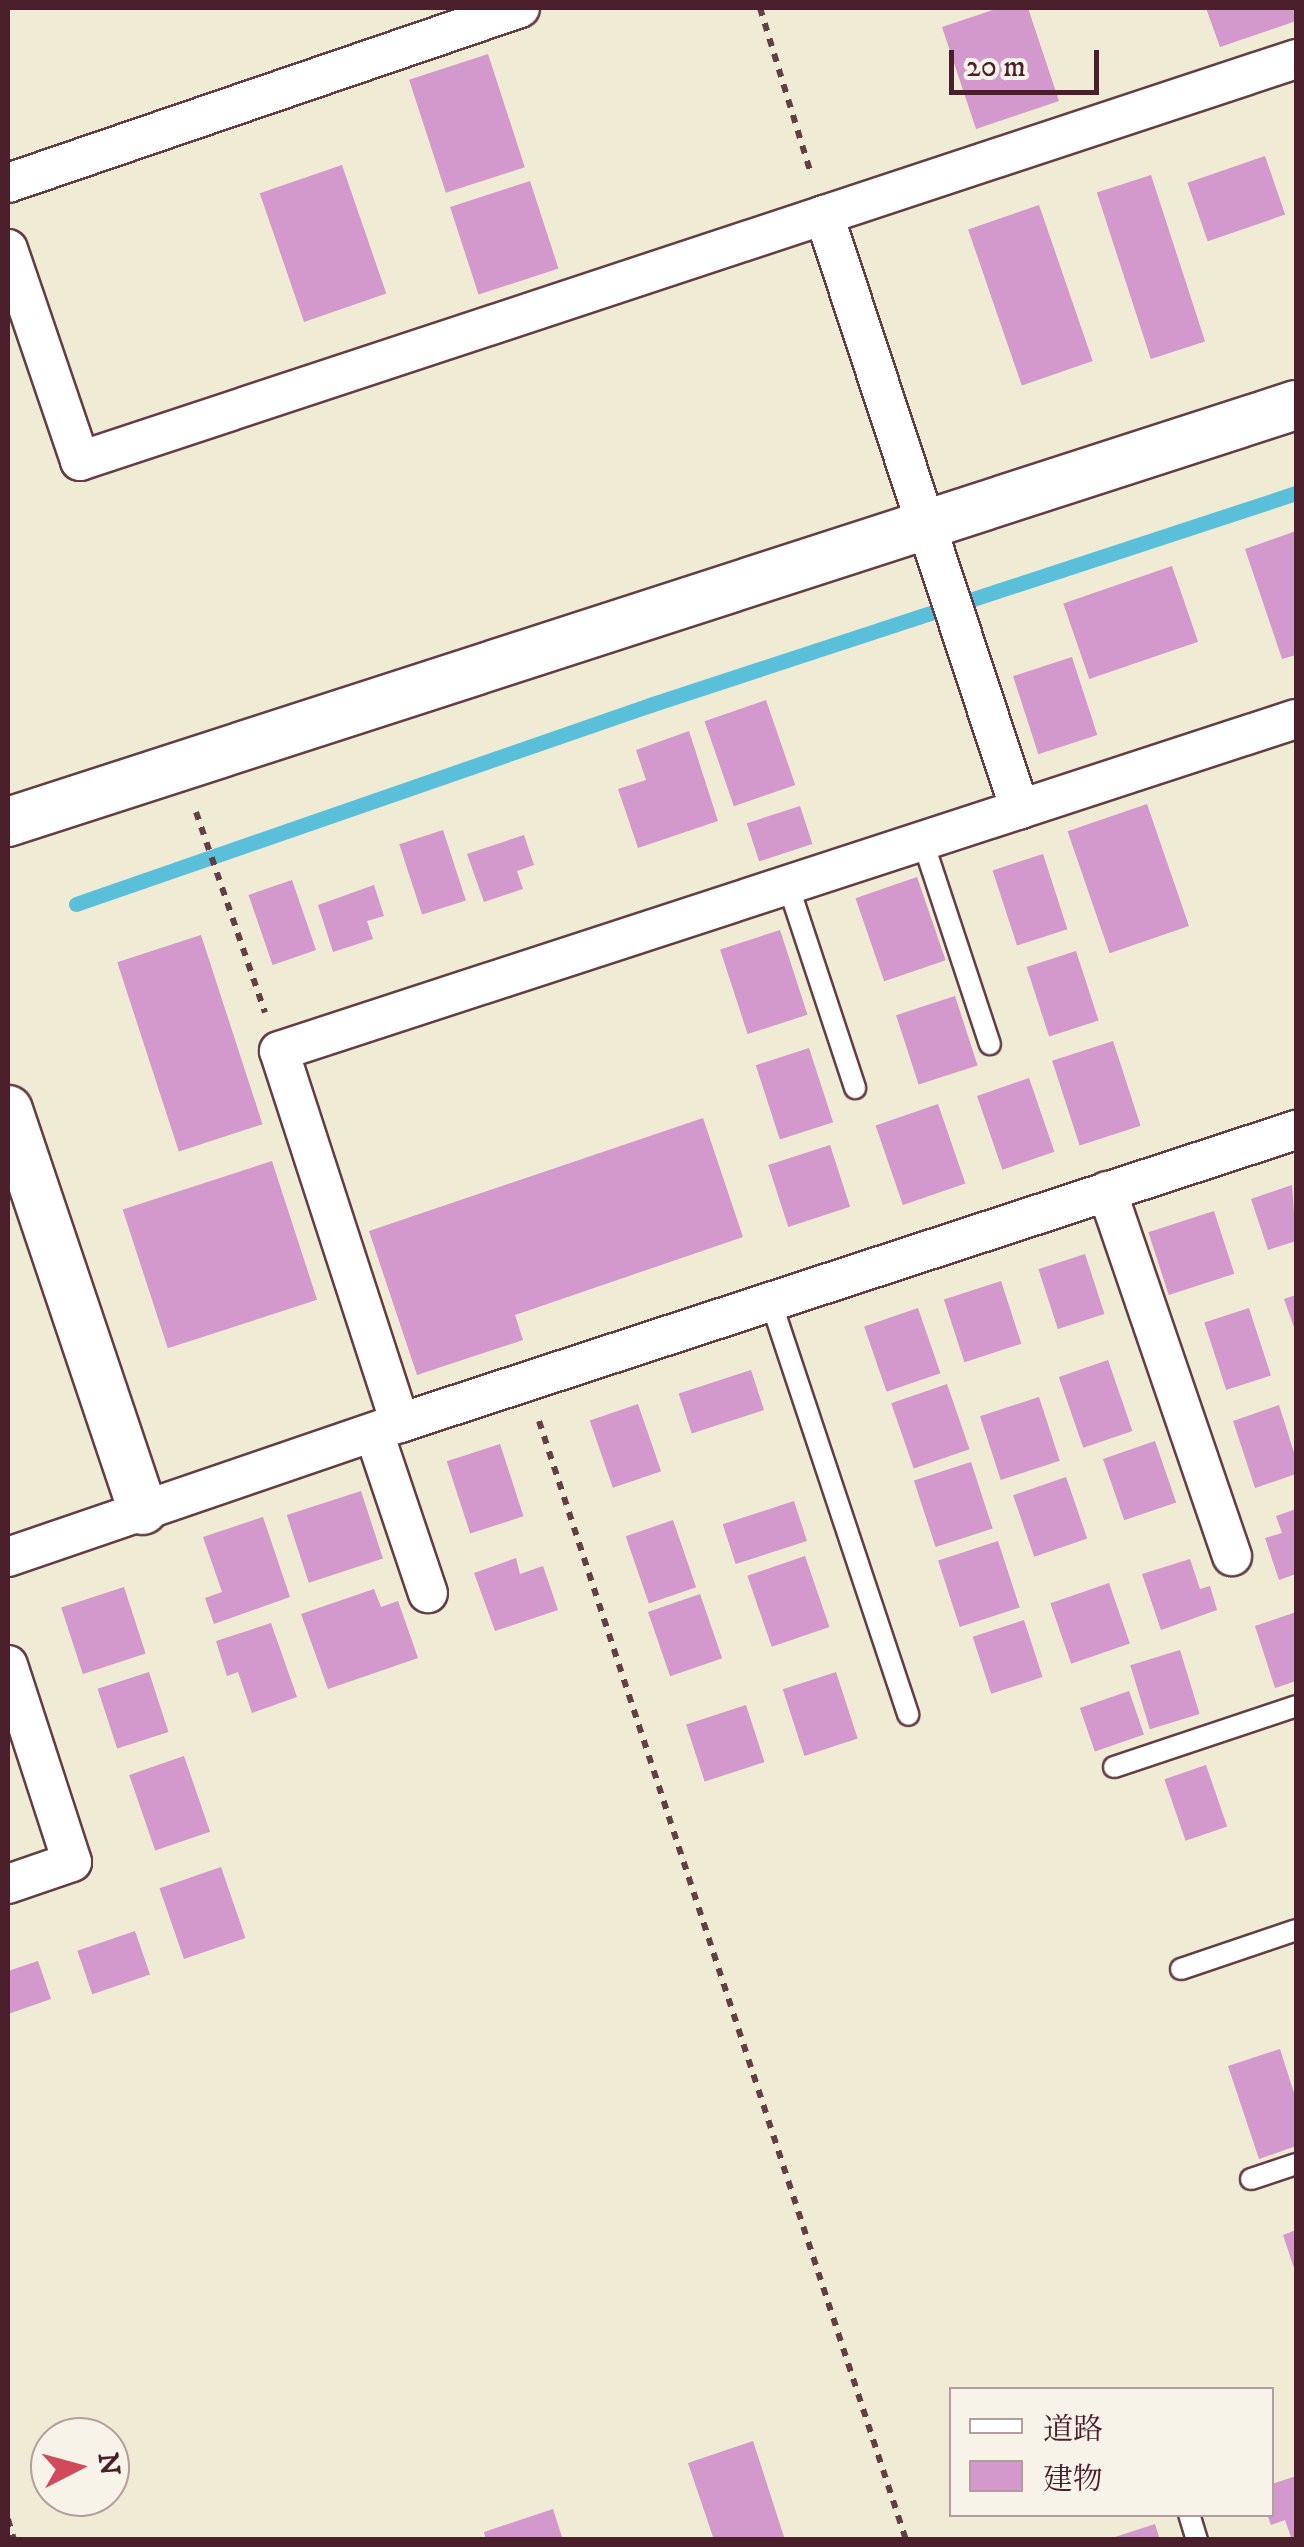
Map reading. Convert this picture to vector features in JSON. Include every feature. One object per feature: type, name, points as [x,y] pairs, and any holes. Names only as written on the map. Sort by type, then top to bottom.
[{"type":"street","points":[[8,183],[520,8]]},
{"type":"street","points":[[8,249],[20,329],[80,461],[1296,58]]},
{"type":"street","points":[[824,215],[1020,810]]},
{"type":"street","points":[[8,822],[1296,405]]},
{"type":"street","points":[[428,1594],[387,1428],[279,1051],[1296,719]]},
{"type":"street","points":[[8,1110],[143,1510]]},
{"type":"street","points":[[8,1557],[387,1428],[1296,1130]]},
{"type":"street","points":[[1107,1192],[1232,1556]]},
{"type":"street","points":[[8,1666],[72,1862],[8,1884]]},
{"type":"lane","points":[[923,842],[990,1044]]},
{"type":"lane","points":[[788,885],[856,1088]]},
{"type":"lane","points":[[771,1302],[908,1715]]},
{"type":"lane","points":[[1114,1767],[1296,1706]]},
{"type":"lane","points":[[1182,1969],[1296,1930]]},
{"type":"lane","points":[[1251,2180],[1296,2164]]},
{"type":"path","points":[[760,8],[824,215]]},
{"type":"path","points":[[204,837],[279,1051]]},
{"type":"path","points":[[526,1382],[906,2540]]},
{"type":"path","points":[[8,2519],[14,2540]]},
{"type":"building","points":[[999,8],[1028,8],[1059,101],[976,129],[942,27]]},
{"type":"building","points":[[1206,8],[1296,8],[1296,21],[1220,47]]},
{"type":"building","points":[[488,54],[525,167],[446,193],[409,80]]},
{"type":"building","points":[[1265,156],[1285,215],[1208,241],[1187,183]]},
{"type":"building","points":[[342,165],[386,294],[304,322],[260,193]]},
{"type":"building","points":[[1151,175],[1205,341],[1151,359],[1097,193]]},
{"type":"building","points":[[530,181],[558,268],[479,294],[450,207]]},
{"type":"building","points":[[1039,205],[1093,361],[1022,385],[968,229]]},
{"type":"building","points":[[1296,531],[1296,655],[1282,659],[1245,549]]},
{"type":"building","points":[[1172,566],[1198,642],[1089,679],[1063,603]]},
{"type":"building","points":[[1072,657],[1097,735],[1038,754],[1013,676]]},
{"type":"building","points":[[766,700],[795,785],[734,806],[705,721]]},
{"type":"building","points":[[689,731],[718,821],[638,848],[618,789],[646,780],[636,750]]},
{"type":"building","points":[[1147,804],[1189,926],[1110,953],[1068,831]]},
{"type":"building","points":[[800,806],[812,844],[759,861],[747,823]]},
{"type":"building","points":[[443,830],[466,900],[422,915],[399,844]]},
{"type":"building","points":[[524,835],[534,865],[517,871],[523,889],[484,902],[467,854]]},
{"type":"building","points":[[1043,854],[1067,929],[1017,946],[993,870]]},
{"type":"building","points":[[917,877],[946,960],[884,981],[856,898]]},
{"type":"building","points":[[292,880],[316,950],[273,965],[249,895]]},
{"type":"building","points":[[374,885],[384,916],[367,921],[373,939],[333,952],[318,905]]},
{"type":"building","points":[[780,930],[808,1015],[748,1034],[720,949]]},
{"type":"building","points":[[201,935],[262,1124],[179,1151],[117,962]]},
{"type":"building","points":[[1076,951],[1099,1020],[1049,1036],[1027,967]]},
{"type":"building","points":[[955,996],[978,1065],[919,1085],[896,1015]]},
{"type":"building","points":[[1113,1041],[1141,1126],[1080,1145],[1052,1061]]},
{"type":"building","points":[[809,1048],[833,1122],[780,1139],[756,1065]]},
{"type":"building","points":[[1029,1078],[1054,1152],[1002,1170],[977,1096]]},
{"type":"building","points":[[938,1104],[965,1183],[903,1205],[876,1125]]},
{"type":"building","points":[[703,1118],[743,1237],[515,1315],[523,1340],[417,1375],[369,1231]]},
{"type":"building","points":[[830,1145],[850,1207],[788,1227],[768,1165]]},
{"type":"building","points":[[272,1161],[317,1300],[168,1348],[123,1210]]},
{"type":"building","points":[[1292,1185],[1296,1241],[1268,1250],[1251,1199]]},
{"type":"building","points":[[1214,1211],[1234,1274],[1169,1295],[1148,1232]]},
{"type":"building","points":[[1085,1254],[1104,1314],[1058,1329],[1038,1269]]},
{"type":"building","points":[[1001,1281],[1021,1344],[964,1362],[944,1300]]},
{"type":"building","points":[[1296,1295],[1296,1333],[1284,1299]]},
{"type":"building","points":[[918,1308],[940,1373],[887,1392],[864,1327]]},
{"type":"building","points":[[1249,1308],[1271,1376],[1226,1390],[1204,1323]]},
{"type":"building","points":[[1108,1360],[1132,1431],[1083,1448],[1059,1377]]},
{"type":"building","points":[[751,1370],[764,1410],[692,1433],[679,1393]]},
{"type":"building","points":[[947,1384],[969,1449],[914,1468],[891,1403]]},
{"type":"building","points":[[1039,1397],[1060,1461],[1001,1480],[980,1416]]},
{"type":"building","points":[[638,1404],[661,1471],[613,1488],[590,1421]]},
{"type":"building","points":[[1279,1405],[1296,1459],[1296,1474],[1255,1488],[1233,1421]]},
{"type":"building","points":[[1155,1441],[1176,1502],[1124,1520],[1103,1459]]},
{"type":"building","points":[[500,1444],[523,1516],[470,1534],[447,1461]]},
{"type":"building","points":[[971,1462],[993,1529],[936,1547],[914,1481]]},
{"type":"building","points":[[1066,1477],[1087,1538],[1034,1557],[1013,1495]]},
{"type":"building","points":[[361,1491],[383,1559],[309,1583],[287,1515]]},
{"type":"building","points":[[794,1501],[807,1541],[736,1564],[723,1524]]},
{"type":"building","points":[[1296,1509],[1296,1574],[1279,1580],[1265,1538],[1282,1533],[1276,1516]]},
{"type":"building","points":[[263,1517],[290,1597],[214,1624],[205,1598],[222,1592],[203,1537]]},
{"type":"building","points":[[673,1520],[696,1587],[649,1603],[626,1536]]},
{"type":"building","points":[[998,1541],[1020,1608],[960,1627],[938,1560]]},
{"type":"building","points":[[805,1556],[829,1627],[772,1647],[747,1576]]},
{"type":"building","points":[[516,1558],[520,1574],[543,1566],[558,1610],[495,1631],[474,1573]]},
{"type":"building","points":[[1190,1559],[1200,1589],[1210,1586],[1217,1610],[1161,1630],[1142,1574]]},
{"type":"building","points":[[1109,1583],[1130,1644],[1071,1664],[1050,1603]]},
{"type":"building","points":[[124,1587],[146,1654],[83,1674],[61,1607]]},
{"type":"building","points":[[374,1589],[381,1607],[398,1601],[418,1658],[328,1689],[301,1614]]},
{"type":"building","points":[[700,1594],[722,1658],[670,1676],[648,1612]]},
{"type":"building","points":[[1296,1612],[1296,1681],[1275,1688],[1255,1626]]},
{"type":"building","points":[[1024,1620],[1043,1677],[991,1694],[973,1637]]},
{"type":"building","points":[[271,1623],[297,1697],[252,1713],[238,1672],[227,1676],[216,1641]]},
{"type":"building","points":[[1180,1650],[1200,1714],[1150,1729],[1130,1665]]},
{"type":"building","points":[[149,1672],[168,1732],[117,1749],[98,1689]]},
{"type":"building","points":[[836,1672],[858,1739],[804,1756],[783,1689]]},
{"type":"building","points":[[1129,1691],[1144,1734],[1095,1751],[1080,1708]]},
{"type":"building","points":[[746,1705],[765,1762],[705,1782],[686,1724]]},
{"type":"building","points":[[184,1756],[210,1832],[155,1851],[129,1775]]},
{"type":"building","points":[[1206,1765],[1227,1826],[1186,1841],[1164,1779]]},
{"type":"building","points":[[221,1867],[245,1938],[184,1959],[160,1888]]},
{"type":"building","points":[[135,1931],[150,1974],[92,1994],[77,1951]]},
{"type":"building","points":[[38,1961],[51,1999],[8,2014],[8,1971]]},
{"type":"building","points":[[1280,2049],[1296,2099],[1296,2146],[1259,2159],[1228,2066]]},
{"type":"building","points":[[1296,2230],[1296,2274],[1283,2235]]},
{"type":"building","points":[[753,2441],[785,2540],[714,2540],[688,2463]]},
{"type":"building","points":[[1296,2476],[1296,2540],[1292,2540],[1285,2520],[1271,2525],[1268,2517],[1274,2517],[1274,2483]]},
{"type":"building","points":[[553,2509],[563,2540],[486,2540],[484,2532]]},
{"type":"building","points":[[1155,2524],[1160,2540],[1109,2540],[1109,2539]]},
{"type":"waterway","points":[[76,904],[650,705],[1296,493]]}]
